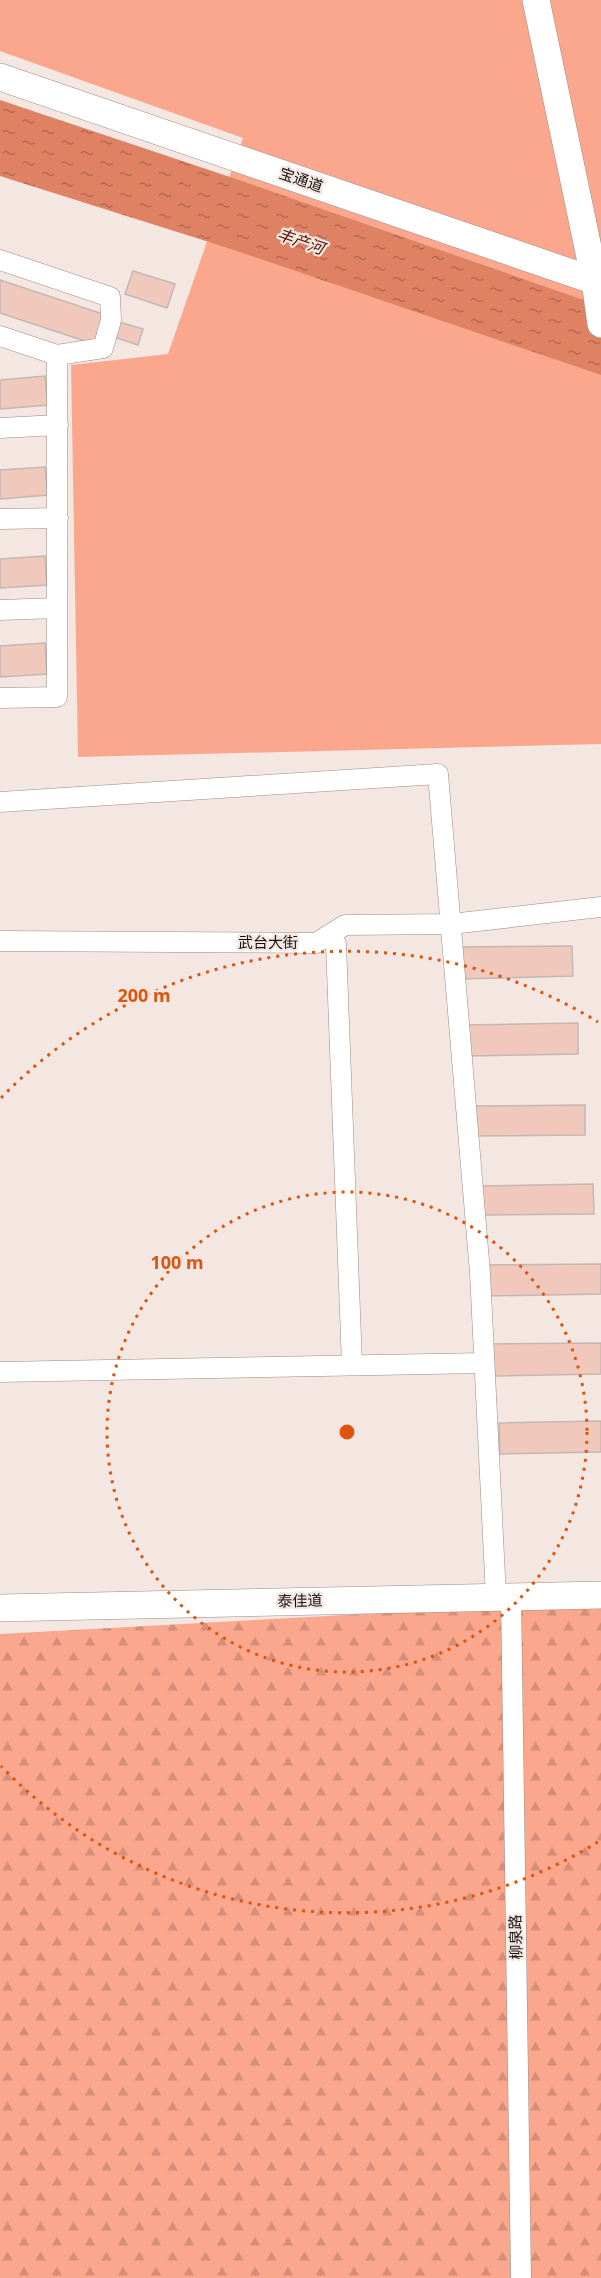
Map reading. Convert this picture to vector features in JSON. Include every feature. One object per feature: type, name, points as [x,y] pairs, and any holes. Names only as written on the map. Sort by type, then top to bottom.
[{"type":"street","points":[[536,0],[599,297]]},
{"type":"street","name":"宝通道","points":[[0,77],[599,297]]},
{"type":"street","points":[[0,260],[110,297],[111,320],[103,348],[57,355],[0,336]]},
{"type":"street","points":[[0,698],[57,697],[57,355]]},
{"type":"street","points":[[0,428],[58,425]]},
{"type":"street","points":[[0,519],[58,518]]},
{"type":"street","points":[[0,610],[57,608]]},
{"type":"street","name":"柳泉路","points":[[0,802],[438,774],[480,1273],[484,1363],[503,1597],[521,2278]]},
{"type":"street","name":"武台大街","points":[[0,941],[316,943],[345,925],[451,924],[601,907]]},
{"type":"street","points":[[330,934],[336,944],[352,1365]]},
{"type":"street","points":[[0,1372],[484,1363]]},
{"type":"street","name":"泰佳道","points":[[0,1608],[601,1595]]},
{"type":"green space","points":[[0,0],[601,0],[601,744],[78,757],[71,365],[168,354],[243,138],[0,51]]},
{"type":"green space","points":[[601,1601],[601,2278],[0,2278],[0,1634]]},
{"type":"water","name":"丰产河","points":[[0,100],[601,306],[601,375],[231,249],[0,176]]},
{"type":"building","points":[[133,271],[175,284],[167,308],[125,294]]},
{"type":"building","points":[[0,280],[106,315],[97,345],[0,313]]},
{"type":"building","points":[[116,321],[143,329],[138,345],[111,336]]},
{"type":"building","points":[[45,376],[48,405],[0,409],[0,380]]},
{"type":"building","points":[[45,467],[48,495],[0,499],[0,470]]},
{"type":"building","points":[[45,556],[47,585],[0,588],[0,559]]},
{"type":"building","points":[[45,643],[47,674],[0,677],[0,646]]},
{"type":"building","points":[[572,946],[573,976],[458,979],[457,947]]},
{"type":"building","points":[[578,1023],[578,1054],[465,1056],[465,1025]]},
{"type":"building","points":[[585,1105],[585,1135],[473,1136],[472,1106]]},
{"type":"building","points":[[593,1184],[594,1214],[480,1215],[479,1186]]},
{"type":"building","points":[[601,1264],[601,1294],[487,1296],[487,1265]]},
{"type":"building","points":[[601,1343],[601,1374],[494,1376],[493,1344]]},
{"type":"building","points":[[601,1421],[601,1452],[500,1454],[499,1423]]}]
